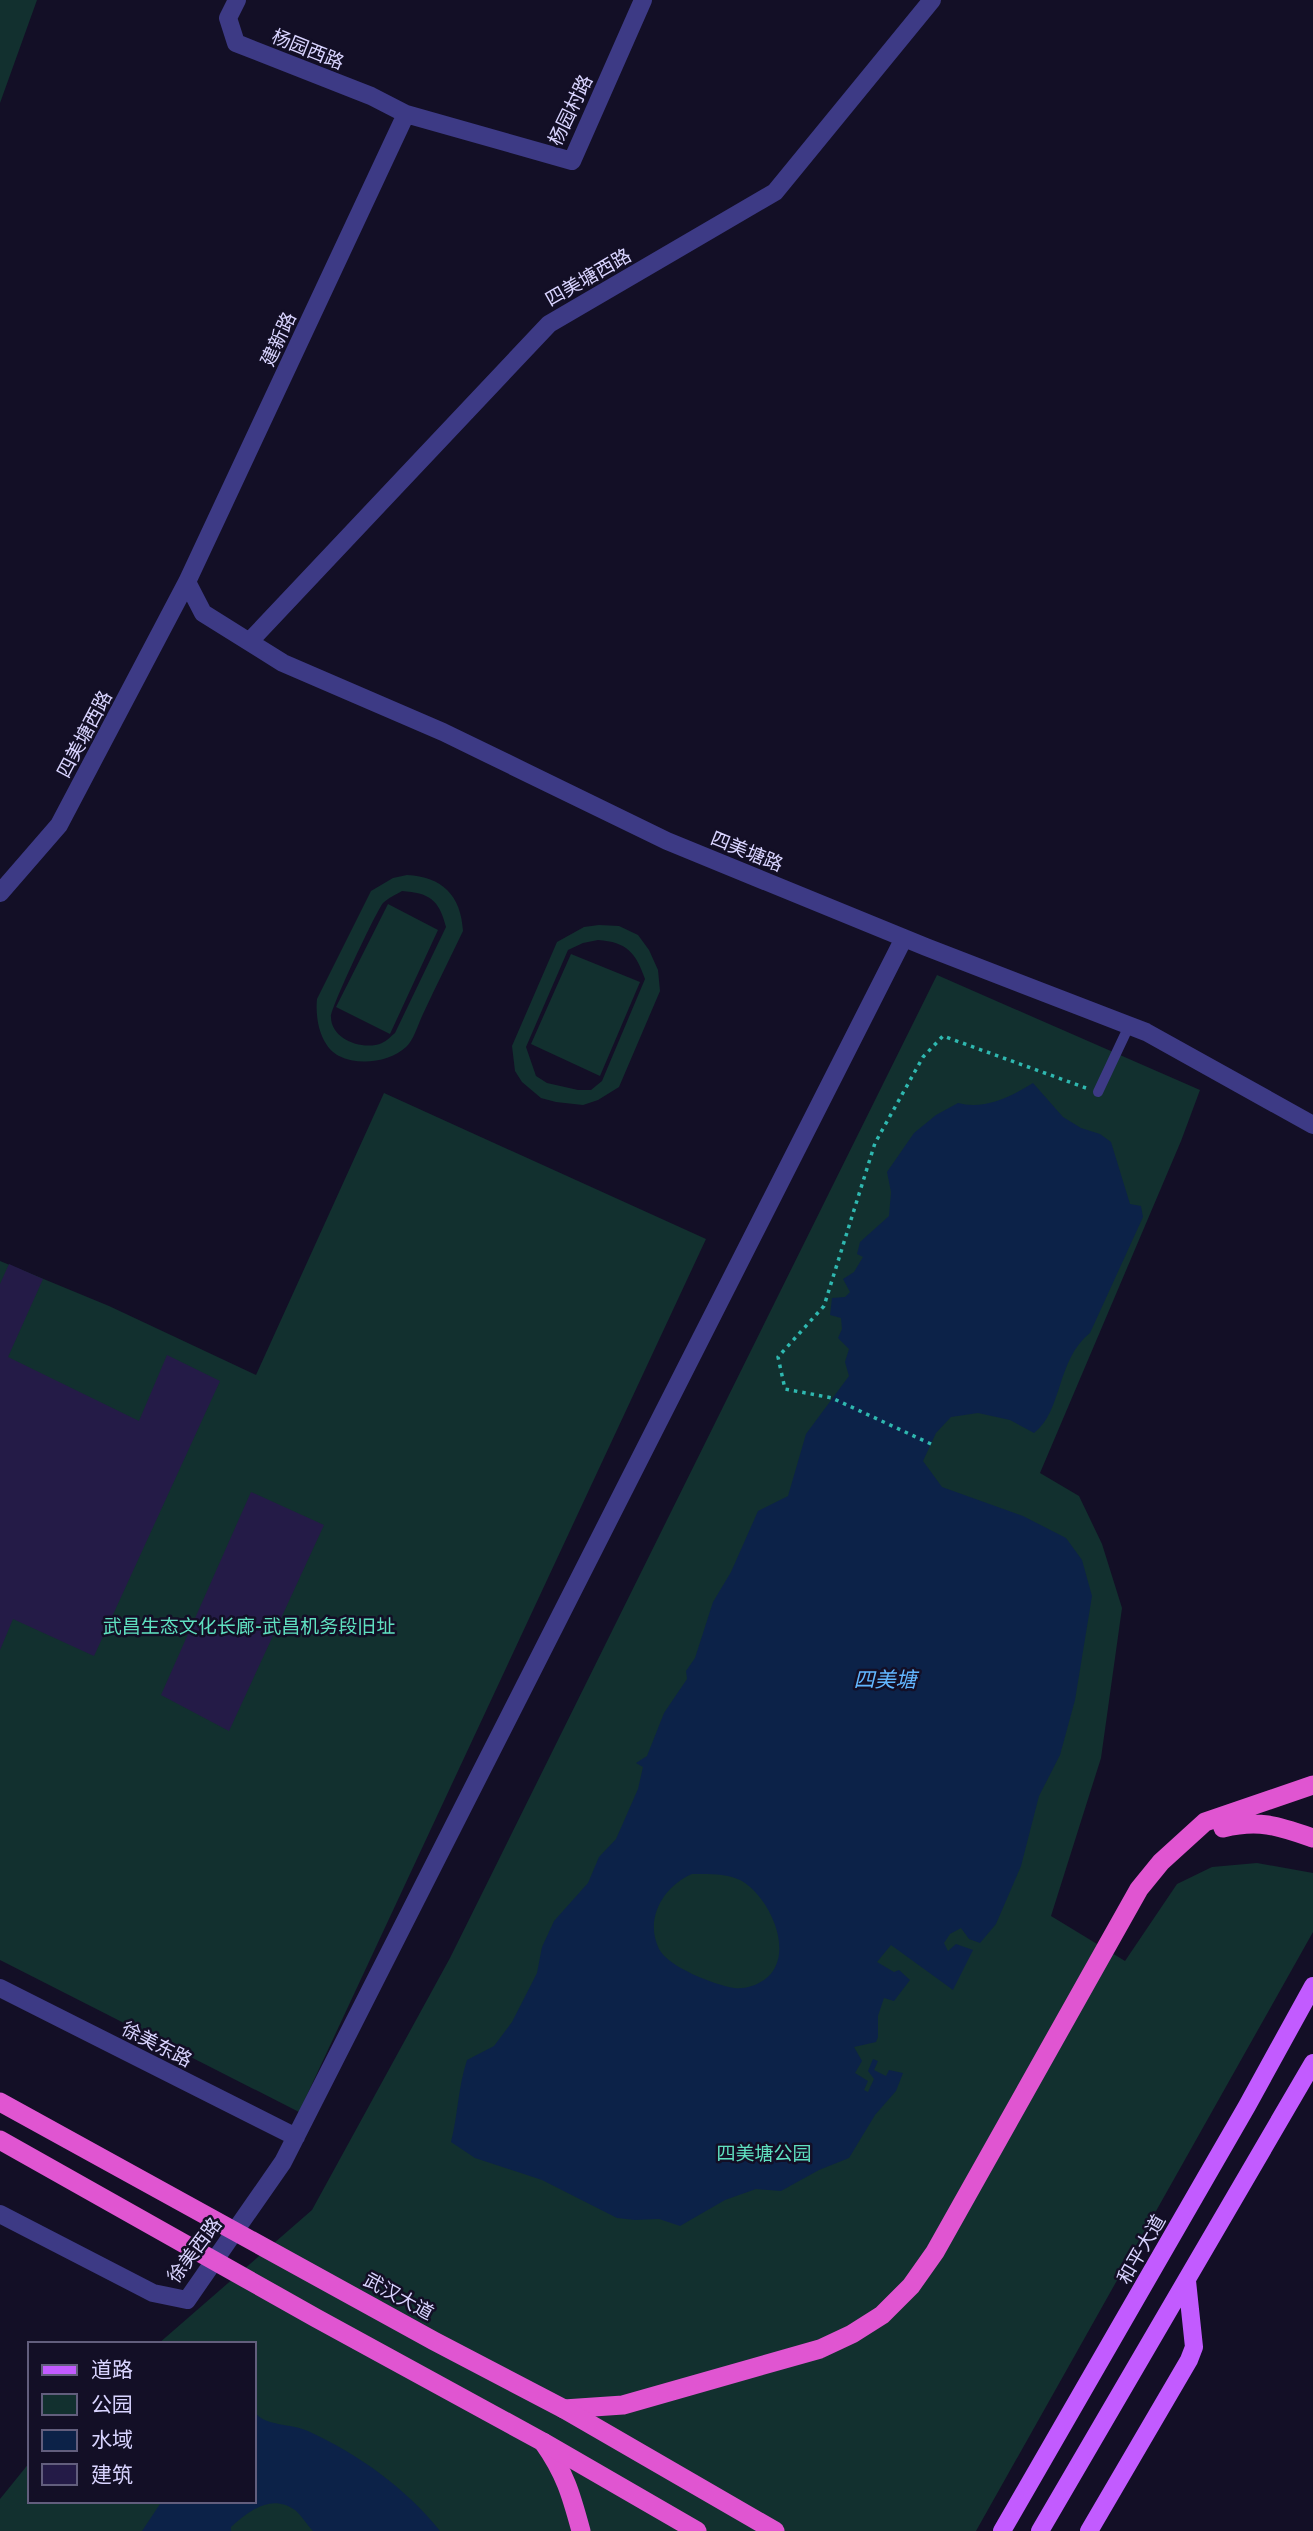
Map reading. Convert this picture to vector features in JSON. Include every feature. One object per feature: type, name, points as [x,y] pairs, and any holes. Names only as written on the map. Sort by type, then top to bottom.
[{"type":"highway","points":[[564,2409],[623,2405],[820,2349],[852,2334],[882,2315],[911,2286],[935,2252],[1139,1889],[1161,1862],[1205,1822],[1313,1785]]},
{"type":"highway","points":[[1186,1838],[1244,1823],[1272,1824],[1313,1839]]},
{"type":"highway","name":"武汉大道","points":[[0,2102],[423,2335],[564,2409],[775,2531]]},
{"type":"highway","points":[[0,2140],[543,2442],[697,2531]]},
{"type":"highway","points":[[543,2442],[561,2466],[581,2531]]},
{"type":"main road","name":"和平大道","points":[[1002,2531],[1234,2130],[1313,1986]]},
{"type":"main road","points":[[1040,2531],[1313,2063]]},
{"type":"main road","points":[[1088,2531],[1189,2360],[1194,2347],[1187,2281]]},
{"type":"street","name":"杨园西路","points":[[237,0],[228,18],[236,43],[371,96],[406,114]]},
{"type":"street","name":"杨园村路","points":[[406,114],[572,161],[643,0]]},
{"type":"street","name":"四美塘西路","points":[[249,642],[549,324],[775,192],[932,0]]},
{"type":"street","name":"建新路","points":[[187,582],[406,114]]},
{"type":"street","name":"四美塘西路","points":[[0,893],[59,825],[187,582]]},
{"type":"street","name":"四美塘路","points":[[187,582],[203,613],[283,663],[443,732],[667,841],[904,938],[1146,1032],[1313,1125]]},
{"type":"street","points":[[296,2137],[904,938]]},
{"type":"street","name":"徐美东路","points":[[0,1988],[296,2137]]},
{"type":"street","name":"徐美西路","points":[[0,2214],[153,2293],[187,2300],[284,2162],[296,2137]]},
{"type":"lane","points":[[1098,1092],[1129,1026]]},
{"type":"path","points":[[931,1444],[832,1398],[785,1389],[778,1357],[824,1306],[875,1143],[923,1057],[943,1036],[1098,1092]]},
{"type":"green space","points":[[0,0],[37,0],[0,103]]},
{"type":"green space","points":[[407,875],[440,884],[454,898],[463,931],[409,1044],[383,1059],[365,1062],[347,1059],[327,1046],[323,1039],[318,1023],[317,999],[371,891],[393,878]],"holes":[[[402,891],[432,899],[440,910],[446,927],[395,1033],[375,1045],[350,1042],[336,1032],[332,1025],[333,1010],[383,903]]]},
{"type":"green space","points":[[388,904],[438,930],[390,1034],[336,1007]]},
{"type":"green space","points":[[619,926],[638,935],[649,950],[658,970],[660,991],[619,1087],[598,1100],[583,1105],[541,1098],[522,1082],[515,1071],[512,1046],[557,942],[584,927]],"holes":[[[608,941],[629,950],[645,979],[602,1081],[591,1090],[547,1083],[536,1076],[526,1047],[568,950],[583,943]]]},
{"type":"green space","points":[[571,954],[640,982],[600,1076],[531,1044]]},
{"type":"green space","name":"四美塘公园","points":[[937,975],[1200,1090],[1181,1141],[1040,1473],[1079,1496],[1102,1544],[1122,1608],[1101,1758],[1051,1916],[1125,1961],[1177,1884],[1212,1867],[1257,1863],[1313,1873],[1313,1932],[976,2531],[0,2531],[0,2499],[28,2464],[28,2503],[256,2503],[256,2342],[160,2342],[312,2210],[450,1958]]},
{"type":"green space","name":"武昌生态文化长廊-武昌机务段旧址","points":[[384,1093],[706,1239],[299,2112],[0,1960],[0,1261],[109,1306],[256,1375]]},
{"type":"water","name":"四美塘","points":[[1033,1083],[1063,1117],[1111,1142],[1130,1204],[1141,1206],[1143,1217],[1090,1333],[1071,1357],[1050,1412],[1034,1433],[1010,1420],[978,1413],[951,1417],[936,1433],[923,1461],[942,1487],[1023,1516],[1066,1538],[1082,1560],[1092,1596],[1075,1700],[1060,1755],[1039,1796],[1021,1866],[996,1924],[980,1943],[969,1939],[961,1928],[950,1934],[944,1943],[948,1951],[956,1944],[973,1950],[953,1990],[891,1945],[877,1962],[894,1972],[899,1970],[910,1980],[894,2001],[884,1998],[878,2016],[876,2042],[854,2047],[862,2061],[855,2073],[868,2081],[864,2090],[868,2092],[874,2079],[868,2071],[873,2059],[878,2061],[874,2070],[886,2076],[889,2070],[903,2073],[896,2091],[875,2115],[849,2158],[819,2170],[781,2191],[756,2189],[725,2200],[680,2226],[659,2219],[617,2218],[542,2180],[475,2158],[451,2142],[467,2060],[494,2046],[512,2022],[537,1973],[542,1947],[554,1921],[588,1883],[599,1857],[616,1839],[638,1789],[643,1767],[636,1763],[647,1756],[664,1713],[687,1679],[686,1671],[695,1658],[713,1602],[731,1572],[758,1511],[788,1496],[806,1434],[849,1376],[845,1362],[849,1349],[838,1338],[842,1329],[841,1318],[830,1315],[832,1298],[845,1297],[850,1292],[843,1279],[854,1272],[863,1257],[857,1254],[860,1242],[889,1216],[891,1192],[887,1172],[914,1133],[936,1115],[958,1103],[978,1105],[1006,1097]],"holes":[[[692,1874],[722,1875],[740,1880],[761,1899],[776,1927],[779,1942],[779,1956],[774,1969],[761,1982],[738,1988],[716,1983],[682,1968],[664,1956],[659,1949],[654,1926],[659,1904],[673,1886]]]},
{"type":"water","points":[[256,2414],[265,2420],[308,2431],[363,2461],[412,2500],[440,2531],[313,2531],[295,2510],[277,2503],[253,2510],[231,2527],[231,2531],[142,2531],[161,2503],[256,2503]]},
{"type":"building","points":[[9,1264],[43,1279],[8,1357],[139,1421],[167,1355],[220,1381],[94,1656],[13,1619],[0,1650],[0,1284]]},
{"type":"building","points":[[251,1492],[324,1525],[229,1731],[161,1695]]}]
